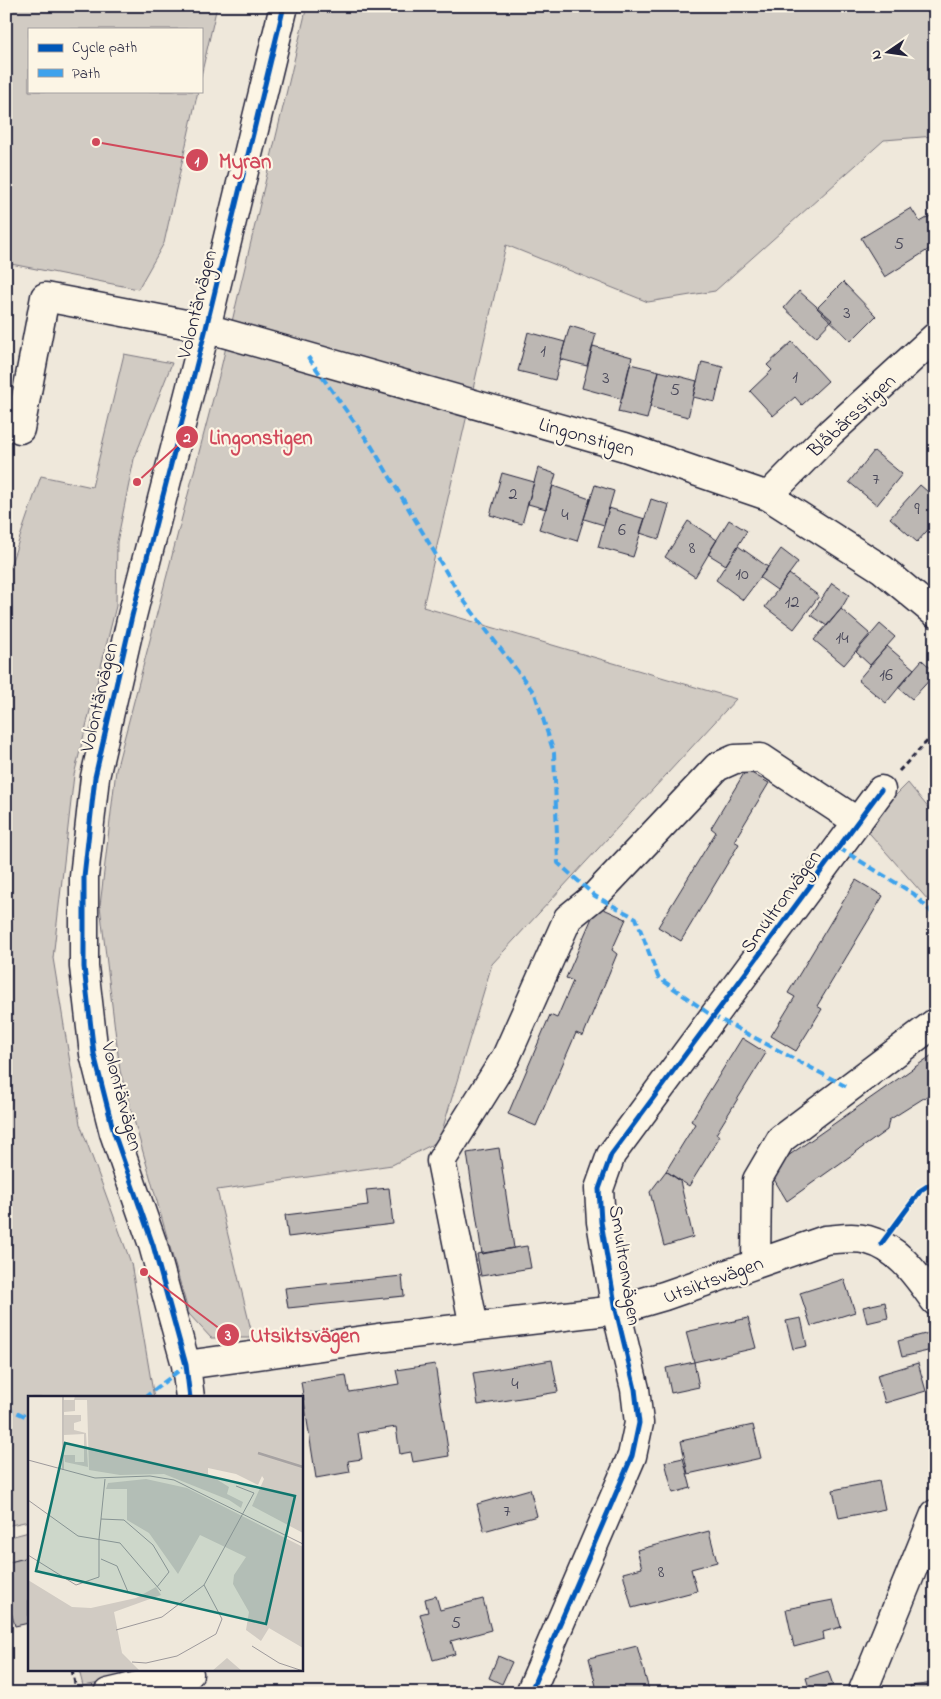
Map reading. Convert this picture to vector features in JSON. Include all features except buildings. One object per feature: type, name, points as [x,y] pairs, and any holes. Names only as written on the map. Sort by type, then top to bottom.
[{"type":"street","name":"Volontärvägen","points":[[190,1396],[186,1365],[153,1244],[114,1133],[94,1054],[84,967],[84,877],[94,776],[284,6]]},
{"type":"street","name":"Lingonstigen","points":[[20,429],[45,297],[206,328],[625,446],[768,496],[882,569],[935,613]]},
{"type":"street","name":"Blåbärsstigen","points":[[768,496],[831,432],[935,337]]},
{"type":"street","points":[[474,1327],[441,1161],[506,1056],[568,918],[595,896],[717,767],[735,759],[761,758],[858,822]]},
{"type":"street","name":"Smultronvägen","points":[[530,1693],[632,1456],[639,1423],[635,1389],[616,1310],[601,1222],[599,1189],[611,1155],[882,790]]},
{"type":"street","points":[[756,1264],[757,1180],[781,1140],[935,1023]]},
{"type":"street","name":"Utsiktsvägen","points":[[186,1365],[368,1340],[616,1310],[664,1296],[825,1240],[847,1238],[866,1239],[881,1244],[902,1258],[935,1301]]},
{"type":"street","points":[[862,1693],[935,1514]]},
{"type":"street","points":[[108,1693],[189,1679]]},
{"type":"path","points":[[882,790],[935,733]]},
{"type":"path","points":[[72,1672],[77,1693]]},
{"type":"shaded area","points":[[6,6],[217,6],[202,72],[202,28],[28,28],[28,92],[198,92],[164,243],[138,289],[6,263]]},
{"type":"shaded area","points":[[307,6],[935,6],[935,136],[884,140],[715,291],[648,302],[506,245],[423,607],[736,699],[492,964],[439,1141],[392,1165],[217,1190],[253,1338],[211,1338],[189,1314],[120,1071],[100,906],[116,770],[220,372]]},
{"type":"shaded area","points":[[124,354],[172,363],[134,459],[117,542],[116,606],[74,775],[53,958],[80,1124],[131,1263],[154,1396],[28,1396],[28,1521],[6,1526],[6,578],[41,476],[92,487]]},
{"type":"shaded area","points":[[908,783],[935,816],[935,908],[864,827]]},
{"type":"shaded area","points":[[28,1532],[28,1557],[6,1563],[6,1538]]},
{"type":"shaded area","points":[[80,1672],[125,1672],[105,1682],[83,1686]]},
{"type":"marked path","points":[[308,357],[372,447],[461,597],[535,694],[554,753],[558,863],[595,896],[636,918],[658,977],[708,1013],[849,1088]]},
{"type":"marked path","points":[[839,848],[914,894],[935,916]]},
{"type":"marked path","points":[[147,1396],[186,1365]]},
{"type":"marked path","points":[[6,1413],[14,1411],[28,1418]]},
{"type":"cycle path","points":[[190,1396],[186,1365],[153,1245],[114,1133],[94,1054],[84,967],[84,877],[95,777],[132,616],[206,328],[284,6]]},
{"type":"cycle path","points":[[530,1693],[632,1456],[639,1423],[635,1389],[616,1310],[601,1222],[599,1189],[611,1155],[881,790]]},
{"type":"cycle path","points":[[881,1244],[921,1190],[935,1181]]},
{"type":"place","name":"Myran","points":[[96,142]]},
{"type":"place","name":"Lingonstigen","points":[[137,482]]},
{"type":"place","name":"Utsiktsvägen","points":[[144,1272]]}]
